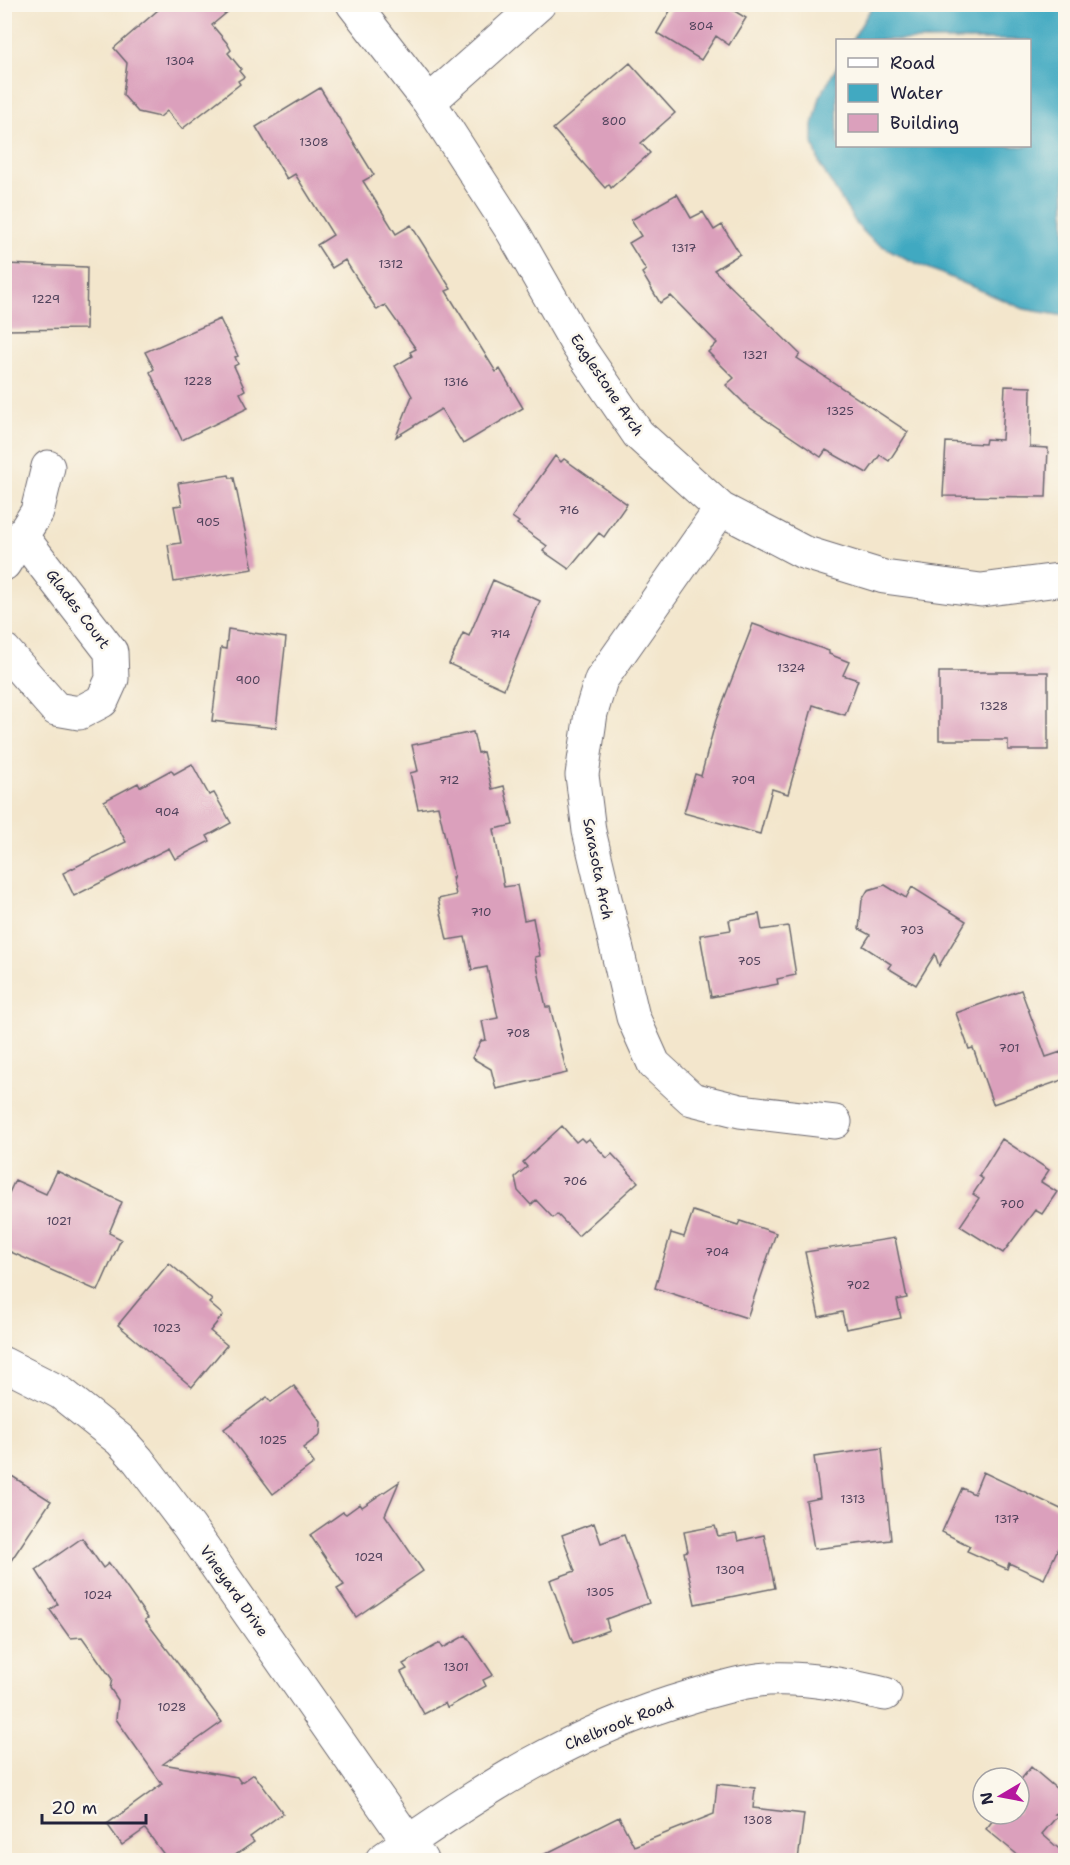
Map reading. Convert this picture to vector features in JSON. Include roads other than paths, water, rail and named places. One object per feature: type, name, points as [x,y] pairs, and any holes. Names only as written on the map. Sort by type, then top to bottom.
[{"type":"street","name":"Eaglestone Arch","points":[[352,4],[429,102],[513,232],[578,346],[638,434],[721,509],[802,552],[884,577],[981,590],[1065,579]]},
{"type":"street","points":[[429,102],[539,4]]},
{"type":"street","points":[[14,551],[38,512],[48,467]]},
{"type":"street","name":"Sarasota Arch","points":[[721,509],[600,680],[591,713],[582,775],[589,831],[633,1017],[654,1064],[692,1099],[740,1111],[836,1122]]},
{"type":"street","name":"Glades Court","points":[[4,650],[56,710],[79,712],[102,701],[112,679],[111,652],[14,551]]},
{"type":"street","name":"Vineyard Drive","points":[[4,1364],[61,1393],[120,1440],[138,1460],[189,1527],[414,1851]]},
{"type":"street","name":"Chelbrook Road","points":[[382,1860],[414,1851],[520,1768],[577,1739],[650,1708],[748,1681],[770,1679],[826,1680],[885,1694]]},
{"type":"water","points":[[873,5],[1065,5],[1065,316],[1024,309],[907,259],[873,241],[857,225],[820,165],[813,143],[813,125],[820,97],[836,68],[836,147],[1031,147],[1031,39],[853,39]]}]
